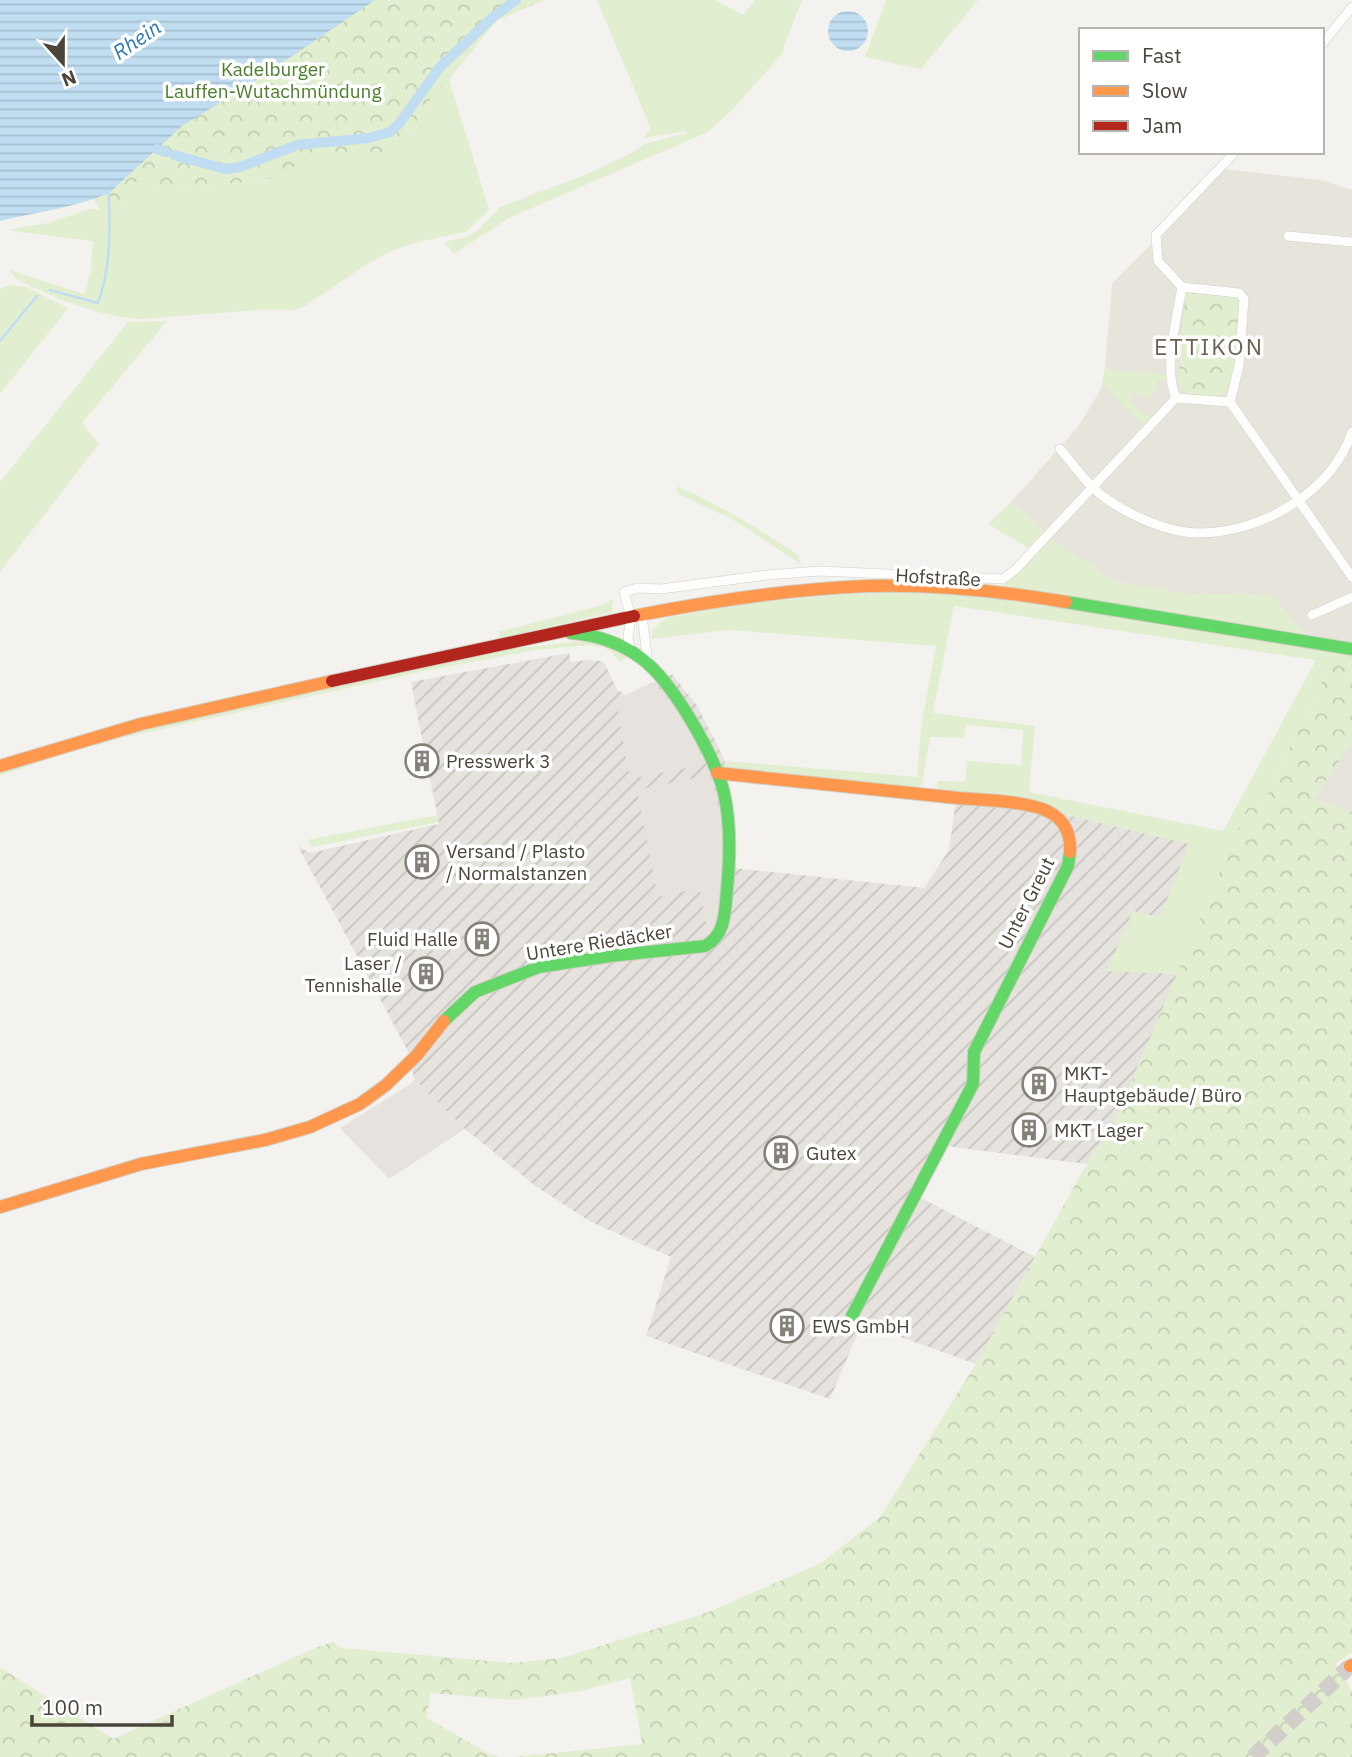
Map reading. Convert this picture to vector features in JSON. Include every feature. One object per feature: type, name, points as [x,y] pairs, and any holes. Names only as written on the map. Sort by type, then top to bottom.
[{"type":"street","points":[[1324,42],[1352,7]]},
{"type":"street","points":[[1232,154],[1156,235],[1158,261],[1182,287],[1239,293],[1244,299],[1239,366],[1230,402],[1352,577]]},
{"type":"street","points":[[1288,236],[1352,242]]},
{"type":"street","points":[[1182,287],[1172,359],[1172,390],[1176,398],[1230,402]]},
{"type":"street","name":"Hofstraße","points":[[636,616],[624,592],[637,588],[661,589],[767,575],[819,571],[1001,580],[1015,570],[1176,398]]},
{"type":"street","points":[[1060,449],[1103,496],[1142,518],[1168,528],[1197,533],[1255,522],[1278,513],[1298,500],[1333,468],[1352,432]]},
{"type":"street","points":[[0,766],[109,732],[561,631],[775,593],[867,586],[911,586],[1036,597],[1352,649]]},
{"type":"street","points":[[1312,615],[1352,597]]},
{"type":"street","points":[[631,654],[628,625],[636,616]]},
{"type":"street","name":"Untere Riedäcker","points":[[0,1207],[141,1164],[265,1140],[310,1127],[360,1104],[386,1085],[416,1055],[440,1023],[475,992],[521,973],[540,967],[610,956],[709,945],[715,941],[723,925],[728,878],[729,827],[723,792],[696,730],[648,664],[636,616]]},
{"type":"street","name":"Untere Riedäcker","points":[[561,631],[611,640],[648,664]]},
{"type":"street","name":"Unter Greut","points":[[717,773],[988,801],[1046,810],[1062,823],[1072,839],[1068,866],[974,1052],[973,1084],[852,1316]]},
{"type":"shaded area","points":[[1224,169],[1320,180],[1352,190],[1352,643],[1305,634],[1271,595],[1190,594],[1116,582],[1055,543],[1011,502],[1077,428],[1100,391],[1104,377],[1112,284]]},
{"type":"shaded area","points":[[569,653],[571,662],[601,661],[617,690],[626,695],[672,674],[698,707],[725,761],[733,868],[924,888],[949,850],[956,800],[1072,816],[1190,844],[1160,918],[1107,970],[1178,974],[1116,1118],[1087,1164],[946,1146],[919,1197],[1035,1257],[976,1364],[862,1323],[830,1399],[646,1336],[671,1257],[591,1222],[537,1187],[465,1129],[414,1079],[410,1055],[298,846],[310,853],[439,824],[411,682]]},
{"type":"shaded area","points":[[653,682],[672,704],[691,733],[700,753],[695,766],[640,777],[628,771],[616,700]]},
{"type":"shaded area","points":[[1352,741],[1352,812],[1313,800]]},
{"type":"shaded area","points":[[711,775],[725,837],[723,890],[715,926],[707,927],[699,888],[658,897],[637,790]]},
{"type":"shaded area","points":[[414,1079],[465,1129],[389,1179],[340,1128],[412,1083]]},
{"type":"green space","name":"Kadelburger Lauffen-Wutachmündung","points":[[249,0],[544,0],[496,21],[430,100],[403,144],[375,159],[309,156],[283,174],[262,181],[172,188],[136,182],[127,186],[119,211],[101,211],[94,199]]},
{"type":"green space","points":[[597,0],[715,0],[743,15],[755,0],[802,0],[783,53],[731,111],[708,132],[509,218],[454,254],[444,242],[476,232],[500,207],[582,176],[632,153],[644,144],[687,133],[685,131],[644,138],[651,129]]},
{"type":"green space","points":[[886,0],[978,0],[921,69],[865,57]]},
{"type":"green space","points":[[499,18],[449,79],[489,210],[466,232],[391,251],[305,306],[293,310],[143,319],[126,317],[93,310],[45,293],[15,278],[9,270],[84,294],[91,270],[93,241],[11,229],[48,223],[90,209],[119,211],[127,186],[136,182],[172,188],[262,181],[283,174],[308,156],[376,157],[397,147],[406,139],[429,101],[440,55]]},
{"type":"green space","points":[[9,285],[26,287],[68,308],[0,394],[0,289]]},
{"type":"green space","points":[[1188,291],[1235,295],[1242,303],[1232,378],[1228,388],[1218,396],[1192,394],[1178,384],[1185,295]]},
{"type":"green space","points":[[167,321],[82,423],[99,444],[0,572],[0,482],[128,322]]},
{"type":"green space","points":[[1105,369],[1166,375],[1167,381],[1158,380],[1156,393],[1144,398],[1138,393],[1131,395],[1132,403],[1151,417],[1144,425],[1102,384]]},
{"type":"green space","points":[[676,486],[724,509],[769,536],[798,555],[801,564],[732,519],[678,494]]},
{"type":"green space","points":[[1011,502],[1044,532],[1028,548],[988,524]]},
{"type":"green space","points":[[1050,538],[1116,582],[1190,594],[1271,595],[1305,634],[1002,587],[1003,582]]},
{"type":"green space","points":[[885,591],[942,594],[1111,614],[1336,652],[1261,808],[1247,808],[1178,974],[1107,971],[1133,911],[1160,917],[1189,844],[1072,816],[940,792],[937,788],[937,781],[965,782],[967,761],[1021,765],[1023,730],[966,725],[964,738],[930,737],[922,785],[917,787],[723,768],[725,761],[917,777],[922,721],[936,646],[729,630],[651,639],[653,629],[666,618],[748,603]],"holes":[[[954,606],[1316,660],[1223,831],[1029,792],[1035,726],[933,713]]]},
{"type":"green space","points":[[613,599],[612,612],[500,638],[498,632],[599,606]]},
{"type":"green space","points":[[592,640],[604,643],[624,654],[625,658],[620,663],[613,653],[604,647],[590,645],[535,650],[425,671],[122,738],[63,754],[0,776],[0,771],[5,769],[125,733],[518,648]]},
{"type":"green space","points":[[1336,652],[1352,655],[1352,741],[1313,800],[1352,812],[1352,1652],[1335,1664],[1352,1692],[1352,1757],[514,1757],[642,1744],[630,1678],[577,1692],[512,1700],[430,1693],[427,1718],[489,1754],[501,1757],[0,1757],[0,1667],[113,1739],[333,1642],[341,1648],[512,1663],[562,1658],[706,1613],[821,1563],[880,1517],[976,1364],[1081,1174],[1116,1118],[1247,808],[1261,808]]},
{"type":"green space","points":[[437,815],[438,822],[312,847],[307,840]]},
{"type":"water","name":"Rhein","points":[[0,0],[375,0],[252,83],[182,126],[109,193],[69,206],[0,221]]},
{"type":"water","points":[[848,11],[856,12],[862,17],[867,23],[867,39],[862,45],[856,50],[848,51],[840,50],[834,45],[829,39],[828,31],[829,23],[834,17],[840,12]]},
{"type":"waterway","points":[[174,155],[225,169],[240,167],[297,145],[369,138],[390,132],[399,124],[440,67],[494,16],[516,0]]},
{"type":"waterway","points":[[157,149],[166,152]]},
{"type":"waterway","points":[[50,290],[98,303],[107,263],[109,193]]},
{"type":"waterway","points":[[0,341],[37,296]]},
{"type":"tunnel","points":[[1253,1757],[1350,1666]]},
{"type":"traffic: fast","points":[[1066,602],[1352,649]]},
{"type":"traffic: fast","points":[[444,1021],[475,992],[539,967],[705,946],[721,929],[729,865],[728,817],[719,777],[702,739],[679,701],[641,658],[608,640],[571,633]]},
{"type":"traffic: fast","points":[[852,1316],[973,1084],[974,1052],[1068,866],[1070,852]]},
{"type":"traffic: slow","points":[[634,616],[750,596],[868,586],[967,589],[1066,602]]},
{"type":"traffic: slow","points":[[0,766],[141,724],[332,681]]},
{"type":"traffic: slow","points":[[717,773],[1030,805],[1059,819],[1068,834],[1070,852]]},
{"type":"traffic: slow","points":[[0,1207],[141,1164],[265,1140],[310,1127],[360,1104],[386,1085],[417,1055],[444,1021]]},
{"type":"traffic: jam","points":[[332,681],[634,616]]},
{"type":"place","name":"Presswerk 3","points":[[422,761]]},
{"type":"place","name":"Versand / Plasto / Normalstanzen","points":[[422,862]]},
{"type":"place","name":"Fluid Halle","points":[[482,939]]},
{"type":"place","name":"Laser / Tennishalle","points":[[426,974]]},
{"type":"place","name":"MKT- Hauptgebäude/ Büro","points":[[1039,1084]]},
{"type":"place","name":"MKT Lager","points":[[1029,1130]]},
{"type":"place","name":"Gutex","points":[[781,1153]]},
{"type":"place","name":"EWS GmbH","points":[[787,1326]]},
{"type":"district","name":"ETTIKON","points":[[1209,347]]}]
